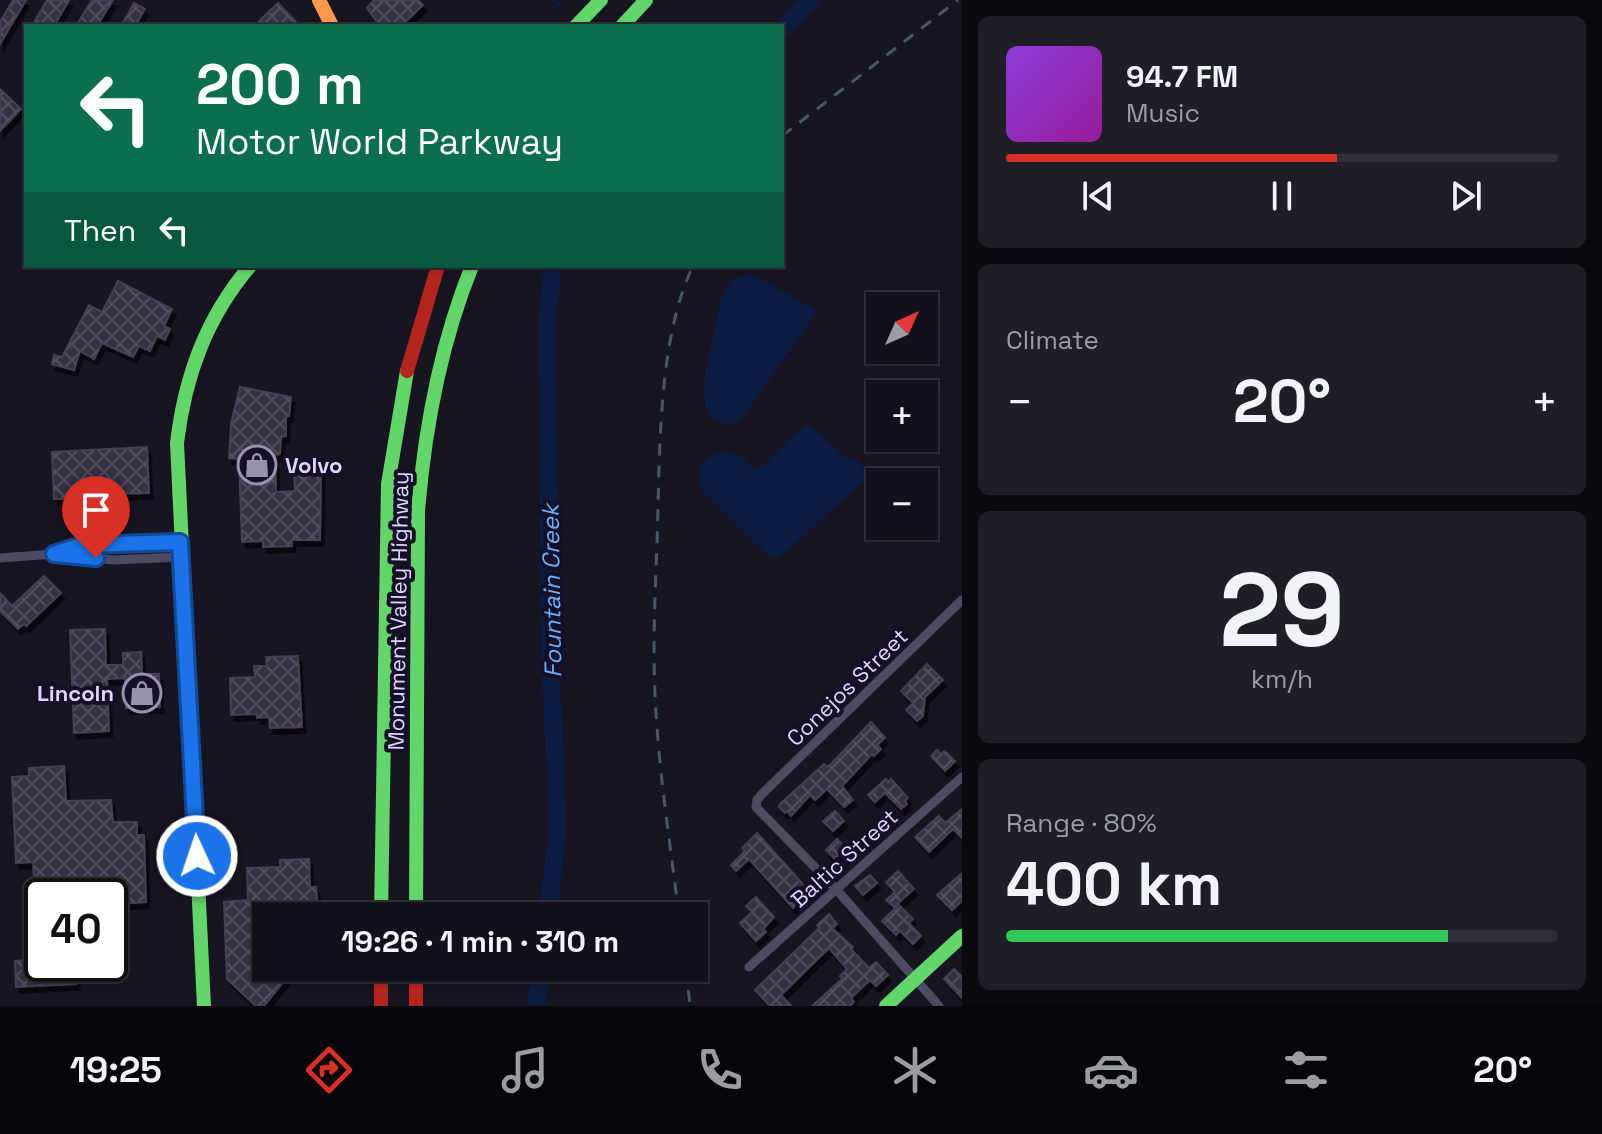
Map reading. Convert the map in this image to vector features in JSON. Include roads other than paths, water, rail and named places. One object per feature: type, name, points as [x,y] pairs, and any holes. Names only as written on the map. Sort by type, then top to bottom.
[{"type":"main road","points":[[319,0],[331,24]]},
{"type":"main road","points":[[578,24],[601,0]]},
{"type":"main road","points":[[624,24],[645,2]]},
{"type":"main road","points":[[204,1006],[177,443],[184,392],[204,334],[232,288],[248,268]]},
{"type":"main road","name":"Monument Valley Highway","points":[[381,902],[388,484],[397,416],[408,366],[437,268]]},
{"type":"main road","name":"Monument Valley Highway","points":[[416,902],[418,511],[422,464],[437,373],[471,268]]},
{"type":"main road","points":[[886,1006],[962,936]]},
{"type":"main road","points":[[381,982],[381,1006]]},
{"type":"main road","points":[[416,982],[416,1006]]},
{"type":"street","points":[[54,554],[81,545],[180,542]]},
{"type":"street","points":[[0,558],[54,554],[113,560],[181,557]]},
{"type":"street","name":"Conejos Street","points":[[836,889],[756,807],[757,800],[962,600]]},
{"type":"street","name":"Baltic Street","points":[[749,967],[962,777]]},
{"type":"street","points":[[836,889],[939,1006]]},
{"type":"water","points":[[749,273],[815,309],[815,315],[744,415],[728,424],[712,418],[706,408],[708,356],[725,291],[734,280]]},
{"type":"water","points":[[806,424],[849,461],[855,457],[866,471],[866,476],[778,559],[771,558],[701,490],[702,465],[711,456],[727,453],[740,456],[757,471]]},
{"type":"waterway","points":[[553,0],[563,8]]},
{"type":"waterway","name":"Fountain Creek","points":[[784,27],[811,0]]},
{"type":"waterway","name":"Fountain Creek","points":[[549,902],[557,838],[550,659],[547,318],[553,268]]},
{"type":"waterway","name":"Fountain Creek","points":[[536,1006],[539,982]]},
{"type":"railway","points":[[784,134],[958,0]]},
{"type":"railway","points":[[677,902],[659,749],[654,622],[664,383],[674,321],[692,268]]},
{"type":"railway","points":[[687,982],[690,1006]]},
{"type":"place","name":"Volvo","points":[[257,465]]},
{"type":"place","name":"Lincoln","points":[[142,693]]}]
